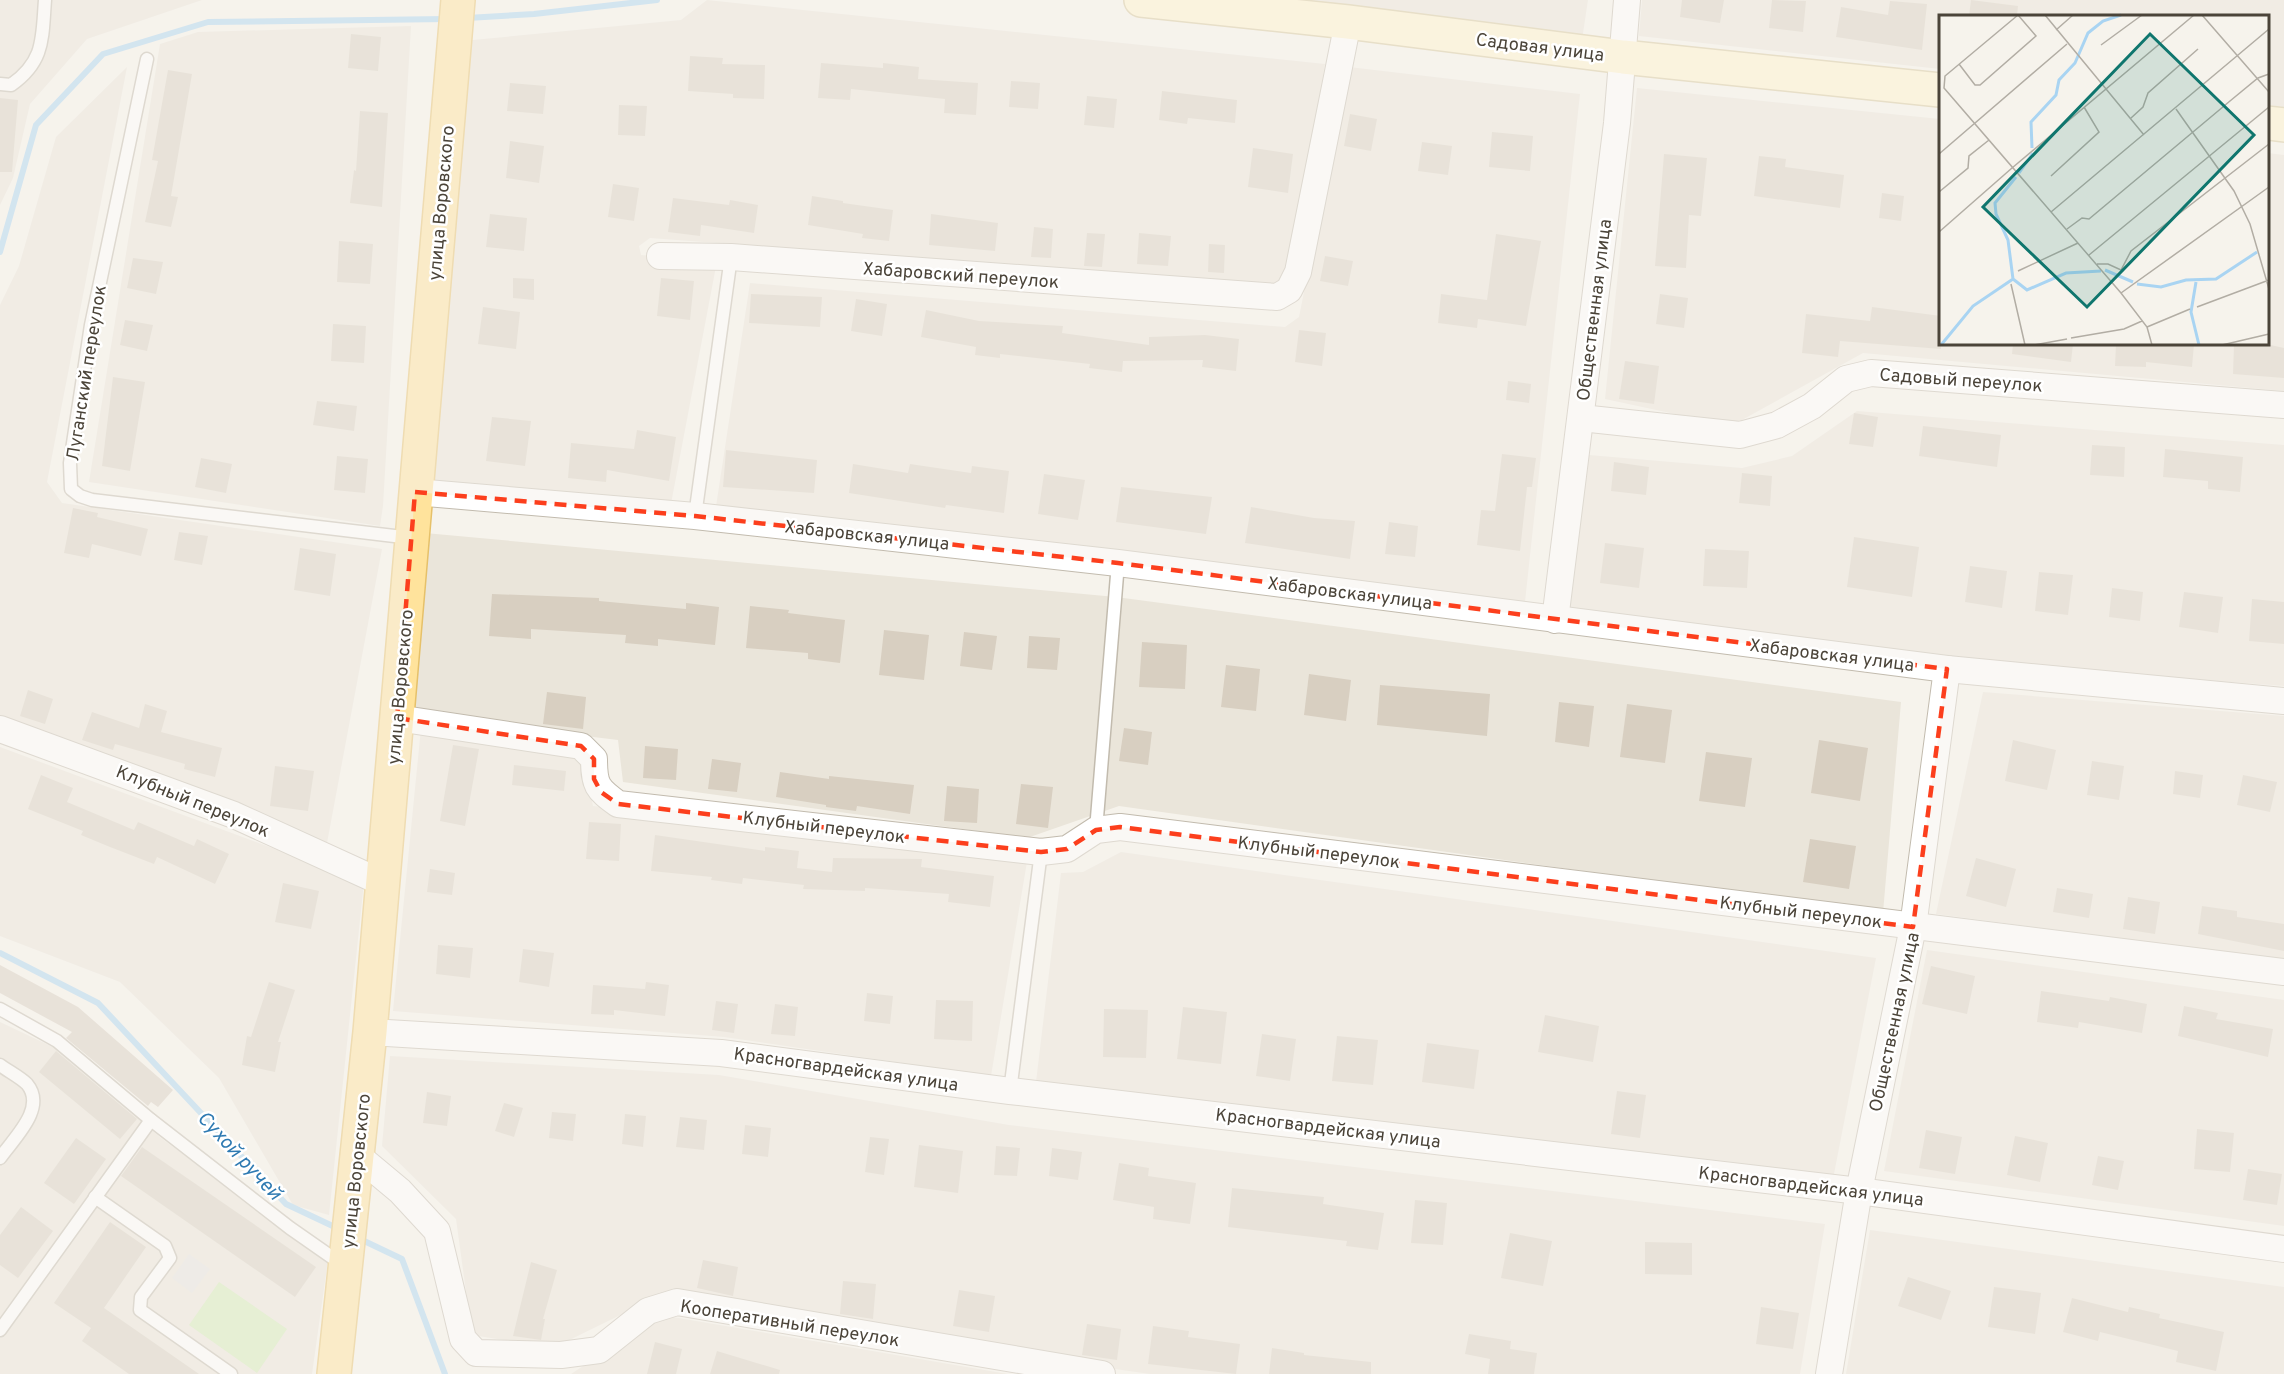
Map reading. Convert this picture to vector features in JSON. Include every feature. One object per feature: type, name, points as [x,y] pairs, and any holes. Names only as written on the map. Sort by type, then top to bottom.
[{"type":"main road","name":"улица Воровского","points":[[334,1374],[370,1032],[413,538],[415,492],[457,33],[458,0]]},
{"type":"street","name":"Садовая улица","points":[[1141,0],[1348,22],[1623,57],[1939,90]]},
{"type":"street","name":"Общественная улица","points":[[1555,620],[1623,57],[1627,0]]},
{"type":"street","name":"Хабаровский переулок","points":[[660,256],[731,257],[1277,297],[1289,290],[1298,272],[1348,22]]},
{"type":"street","points":[[2269,123],[2284,125]]},
{"type":"street","name":"Садовый переулок","points":[[1581,418],[1740,435],[1777,425],[1812,405],[1846,379],[1871,373],[2284,405]]},
{"type":"street","name":"Хабаровская улица","points":[[415,492],[695,516],[1118,563],[1947,669],[2284,701]]},
{"type":"street","name":"Общественная улица","points":[[1829,1374],[1859,1191],[1913,927],[1947,669]]},
{"type":"street","name":"Клубный переулок","points":[[397,718],[582,746],[594,759],[594,779],[601,792],[618,804],[1041,852],[1067,849],[1096,830],[1120,827],[2284,972]]},
{"type":"street","name":"Клубный переулок","points":[[0,729],[234,815],[383,883]]},
{"type":"street","name":"Красногвардейская улица","points":[[370,1032],[721,1053],[1010,1091],[1859,1191],[2284,1249]]},
{"type":"street","name":"Кооперативный переулок","points":[[358,1156],[400,1191],[437,1231],[463,1339],[476,1353],[561,1355],[599,1350],[648,1311],[677,1302],[1102,1374]]},
{"type":"lane","points":[[0,84],[11,85],[30,72],[42,44],[45,0]]},
{"type":"lane","name":"Луганский переулок","points":[[147,59],[91,325],[70,463],[71,489],[80,496],[92,500],[413,538]]},
{"type":"lane","points":[[695,516],[731,257]]},
{"type":"lane","points":[[1096,830],[1118,563]]},
{"type":"lane","points":[[1010,1091],[1041,852]]},
{"type":"lane","points":[[0,1009],[57,1041],[151,1119],[290,1228],[346,1267]]},
{"type":"lane","points":[[0,1065],[27,1084],[34,1096],[34,1109],[0,1158]]},
{"type":"lane","points":[[0,1330],[151,1119]]},
{"type":"lane","points":[[95,1197],[165,1246],[170,1258],[141,1297],[140,1310],[231,1374]]},
{"type":"highlighted area","points":[[415,492],[695,516],[1118,563],[1947,669],[1913,927],[1120,827],[1096,830],[1067,849],[1041,852],[618,804],[601,792],[594,779],[594,759],[581,746],[397,718]]},
{"type":"shaded area","points":[[0,0],[202,0],[87,39],[30,104],[13,178],[0,205]]},
{"type":"shaded area","points":[[707,0],[1325,64],[1288,273],[1275,285],[650,238],[639,246],[641,255],[717,261],[670,509],[430,488],[462,41],[681,20]]},
{"type":"shaded area","points":[[1212,0],[1588,0],[1582,40]]},
{"type":"shaded area","points":[[1642,0],[2284,0],[2284,107],[2269,105],[2269,15],[1939,15],[1939,69],[1639,36]]},
{"type":"shaded area","points":[[411,26],[380,526],[89,482],[160,44],[198,32]]},
{"type":"shaded area","points":[[127,67],[47,482],[62,503],[382,549],[327,843],[0,726],[0,305],[19,266],[56,137]]},
{"type":"shaded area","points":[[1349,67],[1580,94],[1524,611],[715,513],[750,283],[1285,327],[1299,317]]},
{"type":"shaded area","points":[[1637,88],[1939,119],[1939,345],[2269,345],[2269,153],[2284,155],[2284,391],[1863,353],[1731,426],[1605,399]]},
{"type":"shaded area","points":[[1857,411],[2284,445],[2284,686],[1928,659],[1569,617],[1589,455],[1742,468],[1792,456]]},
{"type":"shaded area","points":[[425,533],[1116,597],[1901,702],[1883,913],[1119,806],[1027,838],[623,782],[618,740],[414,715]]},
{"type":"shaded area","points":[[1983,692],[2284,716],[2284,960],[1936,914]]},
{"type":"shaded area","points":[[421,728],[583,754],[593,806],[1028,856],[991,1076],[724,1037],[393,1011]]},
{"type":"shaded area","points":[[0,747],[364,882],[329,1215],[293,1205],[219,1078],[120,982],[0,936]]},
{"type":"shaded area","points":[[1121,852],[1876,958],[1833,1179],[1036,1082],[1061,873],[1083,872]]},
{"type":"shaded area","points":[[1927,950],[2284,1000],[2284,1226],[1884,1171]]},
{"type":"shaded area","points":[[0,1022],[57,1049],[161,1138],[328,1260],[312,1374],[0,1374]]},
{"type":"shaded area","points":[[390,1056],[719,1075],[1009,1125],[1825,1224],[1800,1374],[1150,1374],[647,1302],[553,1348],[472,1335],[456,1219],[382,1146]]},
{"type":"shaded area","points":[[1870,1230],[2284,1287],[2284,1374],[1846,1374]]},
{"type":"shaded area","points":[[189,1254],[210,1269],[192,1293],[172,1278]]},
{"type":"shaded area","points":[[661,1315],[1008,1374],[571,1374]]},
{"type":"green space","points":[[219,1282],[287,1329],[257,1373],[189,1325]]},
{"type":"building","points":[[1682,0],[1724,0],[1720,23],[1680,17]]},
{"type":"building","points":[[1772,0],[1806,1],[1803,32],[1769,28]]},
{"type":"building","points":[[1971,0],[2018,6],[2017,15],[1969,15]]},
{"type":"building","points":[[1890,1],[1927,4],[1922,50],[1836,37],[1841,7],[1888,15]]},
{"type":"building","points":[[351,34],[381,37],[378,71],[348,68]]},
{"type":"building","points":[[690,56],[723,58],[722,64],[765,65],[764,99],[733,98],[733,94],[688,91]]},
{"type":"building","points":[[821,63],[883,68],[883,63],[919,67],[918,79],[978,83],[976,115],[944,113],[945,99],[851,89],[850,100],[818,98]]},
{"type":"building","points":[[168,70],[192,74],[171,196],[178,197],[171,227],[145,222],[158,161],[152,160]]},
{"type":"building","points":[[1011,81],[1040,83],[1038,109],[1009,107]]},
{"type":"building","points":[[510,83],[546,86],[543,114],[507,111]]},
{"type":"building","points":[[1162,91],[1237,100],[1235,123],[1188,118],[1187,124],[1159,120]]},
{"type":"building","points":[[1087,96],[1117,99],[1114,128],[1084,125]]},
{"type":"building","points":[[0,98],[18,100],[12,172],[0,172]]},
{"type":"building","points":[[619,105],[647,106],[645,136],[618,135]]},
{"type":"building","points":[[360,111],[388,113],[382,207],[350,203],[354,170],[356,171]]},
{"type":"building","points":[[1350,114],[1377,119],[1371,151],[1344,146]]},
{"type":"building","points":[[1492,132],[1533,136],[1530,171],[1489,167]]},
{"type":"building","points":[[510,141],[544,146],[539,183],[506,178]]},
{"type":"building","points":[[1422,142],[1452,146],[1448,175],[1418,171]]},
{"type":"building","points":[[1253,148],[1293,154],[1288,193],[1248,187]]},
{"type":"building","points":[[1664,154],[1707,158],[1701,216],[1689,215],[1686,268],[1655,266]]},
{"type":"building","points":[[1759,156],[1786,159],[1785,167],[1844,175],[1840,208],[1754,196]]},
{"type":"building","points":[[613,184],[639,188],[634,221],[608,217]]},
{"type":"building","points":[[1882,193],[1904,196],[1901,221],[1879,218]]},
{"type":"building","points":[[812,196],[893,210],[889,241],[862,238],[863,234],[808,225]]},
{"type":"building","points":[[673,198],[729,205],[730,200],[758,205],[754,233],[701,225],[700,236],[668,232]]},
{"type":"building","points":[[490,214],[527,218],[524,251],[486,247]]},
{"type":"building","points":[[931,214],[998,223],[995,251],[929,245]]},
{"type":"building","points":[[1034,227],[1053,229],[1051,258],[1031,257]]},
{"type":"building","points":[[1087,233],[1105,234],[1102,267],[1084,266]]},
{"type":"building","points":[[1139,233],[1171,236],[1168,266],[1137,264]]},
{"type":"building","points":[[1496,234],[1541,241],[1526,326],[1478,319],[1477,328],[1438,323],[1441,294],[1487,300]]},
{"type":"building","points":[[339,241],[373,244],[370,284],[337,282]]},
{"type":"building","points":[[1209,244],[1225,245],[1224,273],[1208,272]]},
{"type":"building","points":[[1325,256],[1353,261],[1348,286],[1320,281]]},
{"type":"building","points":[[133,258],[163,262],[156,294],[127,288]]},
{"type":"building","points":[[513,278],[534,279],[534,300],[513,298]]},
{"type":"building","points":[[661,278],[694,281],[690,320],[657,316]]},
{"type":"building","points":[[751,294],[822,297],[820,327],[749,323]]},
{"type":"building","points":[[1660,294],[1688,298],[1684,328],[1656,324]]},
{"type":"building","points":[[856,299],[887,304],[882,336],[851,331]]},
{"type":"building","points":[[483,307],[520,312],[516,349],[478,344]]},
{"type":"building","points":[[1872,307],[1939,316],[1941,349],[1840,341],[1838,357],[1802,353],[1806,314],[1870,321]]},
{"type":"building","points":[[926,310],[979,321],[1063,326],[1062,333],[1149,345],[1149,337],[1205,335],[1239,339],[1236,371],[1202,367],[1203,360],[1123,361],[1122,372],[1089,368],[1090,364],[1000,354],[1000,358],[975,355],[976,347],[921,337]]},
{"type":"building","points":[[125,320],[153,325],[147,351],[120,345]]},
{"type":"building","points":[[333,324],[366,326],[364,363],[331,361]]},
{"type":"building","points":[[1299,330],[1326,333],[1322,366],[1295,362]]},
{"type":"building","points":[[2013,345],[2073,345],[2071,362],[2012,354]]},
{"type":"building","points":[[2116,345],[2194,345],[2192,367],[2146,362],[2146,367],[2115,366]]},
{"type":"building","points":[[2234,345],[2269,345],[2284,348],[2284,378],[2233,374]]},
{"type":"building","points":[[1625,361],[1659,366],[1654,404],[1619,399]]},
{"type":"building","points":[[113,377],[145,382],[130,471],[102,466]]},
{"type":"building","points":[[1508,381],[1531,384],[1529,403],[1506,400]]},
{"type":"building","points":[[317,401],[357,406],[354,431],[313,425]]},
{"type":"building","points":[[1854,413],[1878,417],[1873,447],[1849,444]]},
{"type":"building","points":[[492,417],[531,421],[525,466],[486,461]]},
{"type":"building","points":[[1923,426],[2001,435],[1997,467],[1919,456]]},
{"type":"building","points":[[637,430],[676,437],[669,481],[607,470],[606,482],[568,478],[571,443],[634,449]]},
{"type":"building","points":[[2092,445],[2125,447],[2124,477],[2090,475]]},
{"type":"building","points":[[2165,449],[2243,457],[2240,492],[2208,489],[2208,481],[2163,477]]},
{"type":"building","points":[[726,450],[817,460],[814,493],[723,487]]},
{"type":"building","points":[[1502,454],[1536,458],[1532,487],[1527,487],[1520,551],[1477,545],[1481,510],[1495,511]]},
{"type":"building","points":[[337,456],[368,459],[365,493],[334,490]]},
{"type":"building","points":[[201,458],[232,464],[226,493],[195,487]]},
{"type":"building","points":[[1614,462],[1649,467],[1646,495],[1611,491]]},
{"type":"building","points":[[853,464],[908,473],[910,464],[971,473],[972,466],[1009,471],[1004,513],[946,505],[945,508],[849,493]]},
{"type":"building","points":[[1742,473],[1772,476],[1770,506],[1739,503]]},
{"type":"building","points":[[1044,474],[1085,480],[1078,520],[1038,514]]},
{"type":"building","points":[[1121,487],[1212,497],[1206,534],[1116,522]]},
{"type":"building","points":[[1251,507],[1314,518],[1355,521],[1350,559],[1245,543]]},
{"type":"building","points":[[73,508],[98,513],[97,517],[148,529],[141,556],[92,544],[89,558],[64,553]]},
{"type":"building","points":[[1389,522],[1418,526],[1415,557],[1385,554]]},
{"type":"building","points":[[179,532],[208,536],[202,565],[174,560]]},
{"type":"building","points":[[1854,537],[1919,547],[1912,597],[1847,587]]},
{"type":"building","points":[[1605,543],[1644,548],[1639,588],[1600,583]]},
{"type":"building","points":[[300,548],[336,554],[330,596],[294,590]]},
{"type":"building","points":[[1705,549],[1749,551],[1747,588],[1703,586]]},
{"type":"building","points":[[1970,566],[2007,571],[2002,608],[1965,602]]},
{"type":"building","points":[[2039,572],[2073,575],[2068,615],[2035,611]]},
{"type":"building","points":[[2112,588],[2143,592],[2140,621],[2109,617]]},
{"type":"building","points":[[2184,592],[2223,597],[2218,633],[2179,627]]},
{"type":"building","points":[[492,594],[599,598],[599,601],[686,609],[686,603],[719,607],[715,645],[658,639],[658,646],[625,643],[626,635],[531,629],[531,639],[489,636]]},
{"type":"building","points":[[2252,599],[2284,602],[2284,644],[2249,641]]},
{"type":"building","points":[[750,606],[845,620],[840,663],[808,659],[808,653],[746,648]]},
{"type":"building","points":[[884,630],[929,635],[924,680],[879,675]]},
{"type":"building","points":[[964,632],[997,636],[992,670],[960,666]]},
{"type":"building","points":[[1029,636],[1060,638],[1057,670],[1027,668]]},
{"type":"building","points":[[1142,642],[1187,645],[1185,689],[1139,687]]},
{"type":"building","points":[[1226,665],[1260,669],[1256,711],[1221,707]]},
{"type":"building","points":[[1309,674],[1351,680],[1346,721],[1304,715]]},
{"type":"building","points":[[1380,685],[1490,694],[1487,736],[1377,725]]},
{"type":"building","points":[[28,690],[53,699],[45,724],[20,716]]},
{"type":"building","points":[[547,692],[586,697],[583,729],[543,724]]},
{"type":"building","points":[[1559,702],[1594,706],[1589,747],[1555,742]]},
{"type":"building","points":[[145,704],[167,711],[161,732],[222,748],[215,777],[184,769],[185,764],[115,744],[113,750],[82,740],[92,712],[139,728]]},
{"type":"building","points":[[1627,704],[1672,710],[1665,763],[1620,757]]},
{"type":"building","points":[[1124,728],[1152,732],[1148,765],[1119,761]]},
{"type":"building","points":[[1819,740],[1868,748],[1860,801],[1811,793]]},
{"type":"building","points":[[2013,740],[2056,750],[2047,790],[2005,781]]},
{"type":"building","points":[[453,745],[479,749],[465,826],[440,821]]},
{"type":"building","points":[[645,746],[678,749],[676,780],[643,778]]},
{"type":"building","points":[[1706,752],[1752,758],[1745,807],[1699,801]]},
{"type":"building","points":[[712,759],[741,763],[737,792],[708,789]]},
{"type":"building","points":[[2092,761],[2124,766],[2119,800],[2087,795]]},
{"type":"building","points":[[514,765],[566,771],[564,791],[512,785]]},
{"type":"building","points":[[275,766],[314,771],[308,811],[270,806]]},
{"type":"building","points":[[2175,771],[2203,775],[2200,798],[2173,794]]},
{"type":"building","points":[[780,772],[829,779],[829,776],[914,785],[910,814],[857,806],[856,811],[776,797]]},
{"type":"building","points":[[41,775],[73,788],[67,802],[134,830],[138,822],[194,846],[197,839],[229,854],[215,884],[157,857],[154,864],[110,847],[81,835],[83,831],[28,809]]},
{"type":"building","points":[[2243,775],[2277,782],[2270,812],[2237,805]]},
{"type":"building","points":[[1021,784],[1053,787],[1048,828],[1016,824]]},
{"type":"building","points":[[947,786],[979,789],[977,823],[944,821]]},
{"type":"building","points":[[589,822],[621,824],[619,861],[586,859]]},
{"type":"building","points":[[655,835],[765,851],[765,847],[799,851],[797,868],[832,872],[833,858],[922,859],[921,867],[994,876],[990,907],[948,902],[949,894],[865,888],[865,891],[803,889],[804,885],[743,878],[742,884],[711,880],[712,877],[651,871]]},
{"type":"building","points":[[1810,839],[1856,846],[1849,889],[1803,882]]},
{"type":"building","points":[[1976,858],[2016,869],[2006,907],[1966,896]]},
{"type":"building","points":[[430,869],[455,873],[452,895],[427,892]]},
{"type":"building","points":[[283,883],[319,891],[311,929],[275,922]]},
{"type":"building","points":[[2057,888],[2093,894],[2089,918],[2053,912]]},
{"type":"building","points":[[2128,897],[2160,902],[2155,934],[2123,929]]},
{"type":"building","points":[[2202,906],[2237,911],[2237,917],[2284,924],[2284,951],[2198,934]]},
{"type":"building","points":[[438,945],[473,948],[470,978],[436,974]]},
{"type":"building","points":[[523,949],[554,953],[549,987],[519,982]]},
{"type":"building","points":[[0,965],[78,1007],[173,1090],[158,1107],[151,1102],[148,1106],[66,1038],[72,1032],[0,993]]},
{"type":"building","points":[[1931,966],[1975,976],[1967,1014],[1922,1004]]},
{"type":"building","points":[[269,982],[295,990],[278,1042],[281,1042],[275,1072],[242,1065],[247,1036],[251,1037]]},
{"type":"building","points":[[646,982],[669,985],[665,1016],[614,1010],[614,1015],[591,1014],[593,985],[645,989]]},
{"type":"building","points":[[2041,991],[2109,1001],[2110,997],[2147,1004],[2142,1033],[2079,1022],[2078,1028],[2037,1022]]},
{"type":"building","points":[[867,993],[893,996],[890,1024],[864,1021]]},
{"type":"building","points":[[936,1000],[973,1001],[972,1041],[934,1039]]},
{"type":"building","points":[[716,1001],[738,1004],[734,1033],[712,1030]]},
{"type":"building","points":[[775,1004],[798,1007],[795,1036],[771,1034]]},
{"type":"building","points":[[2184,1006],[2218,1013],[2216,1019],[2273,1029],[2268,1057],[2178,1036]]},
{"type":"building","points":[[1183,1007],[1227,1012],[1221,1064],[1177,1059]]},
{"type":"building","points":[[1104,1009],[1148,1010],[1146,1058],[1103,1057]]},
{"type":"building","points":[[1545,1015],[1599,1026],[1593,1062],[1538,1052]]},
{"type":"building","points":[[1262,1034],[1296,1039],[1290,1081],[1256,1076]]},
{"type":"building","points":[[1337,1036],[1378,1040],[1373,1085],[1332,1081]]},
{"type":"building","points":[[1427,1043],[1479,1050],[1474,1089],[1422,1082]]},
{"type":"building","points":[[56,1051],[137,1119],[120,1139],[39,1072]]},
{"type":"building","points":[[1617,1091],[1646,1095],[1640,1138],[1611,1134]]},
{"type":"building","points":[[427,1092],[451,1096],[447,1126],[423,1123]]},
{"type":"building","points":[[504,1103],[523,1108],[514,1137],[495,1131]]},
{"type":"building","points":[[552,1112],[576,1114],[573,1141],[549,1138]]},
{"type":"building","points":[[625,1114],[646,1116],[643,1147],[622,1144]]},
{"type":"building","points":[[680,1117],[707,1120],[704,1150],[676,1147]]},
{"type":"building","points":[[745,1125],[771,1128],[768,1157],[742,1154]]},
{"type":"building","points":[[2197,1129],[2234,1133],[2230,1172],[2194,1169]]},
{"type":"building","points":[[1926,1130],[1962,1137],[1955,1174],[1919,1168]]},
{"type":"building","points":[[2015,1136],[2048,1143],[2040,1182],[2007,1175]]},
{"type":"building","points":[[870,1137],[889,1139],[884,1175],[865,1172]]},
{"type":"building","points":[[76,1138],[106,1159],[74,1204],[44,1183]]},
{"type":"building","points":[[919,1145],[963,1151],[958,1193],[914,1187]]},
{"type":"building","points":[[996,1146],[1020,1148],[1017,1176],[994,1175]]},
{"type":"building","points":[[142,1147],[316,1267],[295,1297],[121,1176]]},
{"type":"building","points":[[1052,1148],[1082,1152],[1078,1180],[1049,1176]]},
{"type":"building","points":[[2098,1156],[2124,1161],[2118,1190],[2092,1185]]},
{"type":"building","points":[[1119,1163],[1149,1168],[1148,1176],[1196,1183],[1190,1224],[1153,1219],[1154,1207],[1113,1200]]},
{"type":"building","points":[[2248,1169],[2282,1174],[2277,1205],[2243,1200]]},
{"type":"building","points":[[1232,1188],[1324,1197],[1323,1204],[1384,1213],[1378,1250],[1346,1246],[1347,1241],[1228,1227]]},
{"type":"building","points":[[1415,1200],[1447,1203],[1443,1245],[1411,1243]]},
{"type":"building","points":[[21,1207],[53,1231],[18,1278],[0,1265],[0,1235]]},
{"type":"building","points":[[110,1222],[146,1247],[104,1308],[199,1374],[129,1374],[82,1341],[91,1328],[54,1303]]},
{"type":"building","points":[[1510,1233],[1552,1241],[1543,1286],[1501,1278]]},
{"type":"building","points":[[1645,1242],[1692,1243],[1692,1275],[1645,1274]]},
{"type":"building","points":[[703,1260],[738,1267],[733,1296],[697,1288]]},
{"type":"building","points":[[531,1262],[557,1270],[543,1319],[545,1319],[541,1340],[513,1336]]},
{"type":"building","points":[[1908,1277],[1951,1291],[1941,1320],[1898,1306]]},
{"type":"building","points":[[843,1281],[876,1284],[873,1319],[840,1314]]},
{"type":"building","points":[[1994,1287],[2041,1293],[2035,1334],[1988,1327]]},
{"type":"building","points":[[959,1290],[995,1296],[989,1332],[953,1326]]},
{"type":"building","points":[[2072,1298],[2128,1312],[2129,1307],[2160,1314],[2159,1318],[2224,1332],[2216,1371],[2176,1362],[2178,1351],[2100,1332],[2098,1341],[2063,1332]]},
{"type":"building","points":[[1761,1307],[1799,1313],[1793,1349],[1756,1344]]},
{"type":"building","points":[[1087,1324],[1121,1329],[1117,1360],[1082,1355]]},
{"type":"building","points":[[1153,1326],[1189,1331],[1188,1337],[1240,1344],[1236,1374],[1148,1364]]},
{"type":"building","points":[[1469,1334],[1511,1341],[1510,1349],[1537,1353],[1534,1374],[1488,1374],[1490,1359],[1465,1354]]},
{"type":"building","points":[[655,1342],[682,1349],[676,1374],[647,1374]]},
{"type":"building","points":[[1272,1348],[1304,1353],[1304,1355],[1371,1362],[1371,1374],[1269,1374]]},
{"type":"building","points":[[717,1351],[780,1370],[779,1374],[710,1374]]},
{"type":"waterway","points":[[467,18],[534,14],[657,0]]},
{"type":"waterway","points":[[0,252],[36,125],[103,54],[208,22],[447,19]]},
{"type":"waterway","name":"Сухой ручей","points":[[0,953],[98,1003],[286,1204],[339,1229]]},
{"type":"waterway","name":"Сухой ручей","points":[[360,1239],[402,1259],[445,1374]]}]
